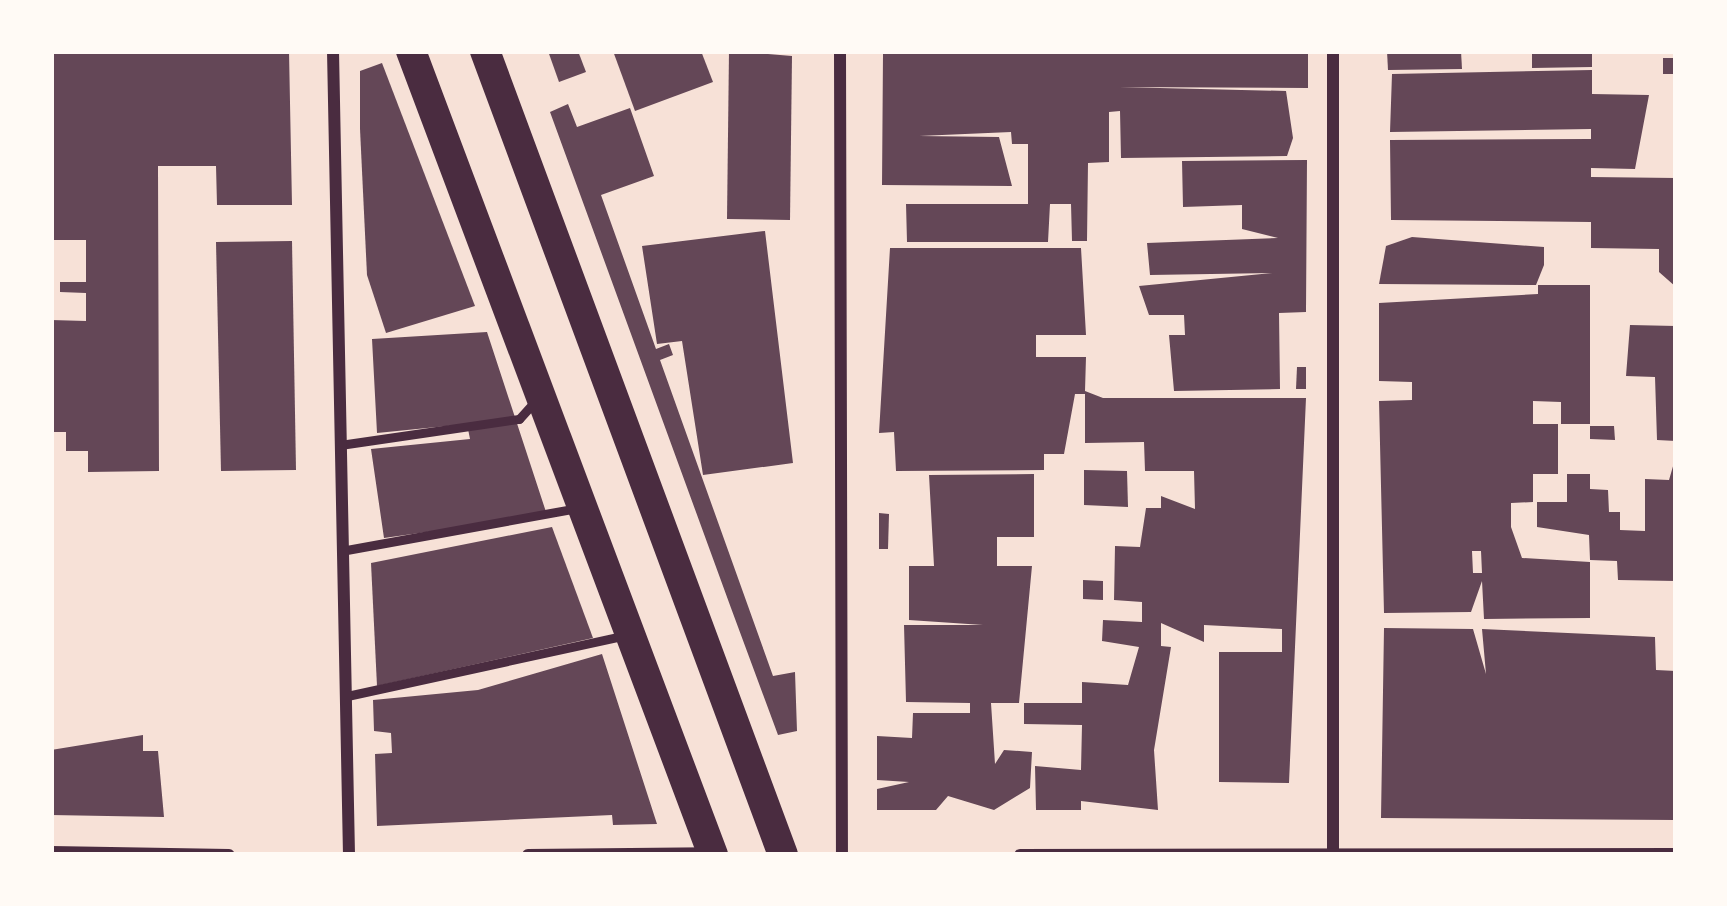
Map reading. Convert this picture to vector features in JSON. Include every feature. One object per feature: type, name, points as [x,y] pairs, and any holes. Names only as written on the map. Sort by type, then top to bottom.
[{"type":"main road","points":[[411,51],[712,854]]},
{"type":"main road","points":[[485,51],[783,855]]},
{"type":"street","points":[[333,51],[337,446],[350,855]]},
{"type":"street","points":[[840,51],[842,855]]},
{"type":"street","points":[[1333,51],[1333,853]]},
{"type":"street","points":[[51,852],[230,855]]},
{"type":"street","points":[[528,855],[712,854]]},
{"type":"street","points":[[1020,855],[1676,854]]},
{"type":"lane","points":[[337,446],[519,419],[543,393]]},
{"type":"lane","points":[[341,551],[585,505]]},
{"type":"lane","points":[[347,696],[632,634]]},
{"type":"building","points":[[289,51],[292,205],[217,205],[216,166],[158,166],[159,471],[88,472],[88,451],[66,451],[66,432],[51,432],[51,320],[86,321],[86,293],[60,292],[60,282],[86,282],[86,240],[51,240],[51,52]]},
{"type":"building","points":[[548,51],[578,51],[586,72],[559,82]]},
{"type":"building","points":[[613,51],[701,51],[713,82],[635,111]]},
{"type":"building","points":[[729,51],[792,56],[790,220],[727,219]]},
{"type":"building","points":[[1308,51],[1308,88],[1119,87],[1286,91],[1293,138],[1287,156],[1121,158],[1120,111],[1109,112],[1109,162],[1088,163],[1087,241],[1072,241],[1071,204],[1050,204],[1048,242],[907,242],[906,204],[1028,204],[1028,144],[1012,144],[1011,132],[919,136],[999,137],[1012,186],[882,185],[883,53]]},
{"type":"building","points":[[1387,51],[1461,51],[1462,69],[1388,70]]},
{"type":"building","points":[[1532,51],[1592,51],[1592,67],[1532,68]]},
{"type":"building","points":[[1663,58],[1676,58],[1676,74],[1663,74]]},
{"type":"building","points":[[382,63],[475,306],[386,333],[367,275],[360,129],[360,71]]},
{"type":"building","points":[[1592,70],[1592,94],[1649,95],[1635,169],[1591,168],[1591,177],[1676,178],[1676,287],[1659,272],[1659,249],[1591,248],[1591,222],[1391,220],[1390,140],[1591,139],[1591,129],[1390,132],[1392,74]]},
{"type":"building","points":[[568,104],[577,127],[630,108],[654,176],[601,195],[656,349],[669,344],[673,355],[660,360],[773,676],[795,672],[797,731],[778,735],[731,608],[550,112]]},
{"type":"building","points":[[1307,160],[1306,312],[1279,313],[1280,389],[1174,391],[1169,335],[1185,335],[1184,315],[1149,315],[1139,286],[1272,273],[1150,275],[1147,243],[1278,238],[1242,229],[1242,205],[1183,207],[1182,161]]},
{"type":"building","points":[[765,231],[793,463],[703,475],[682,341],[657,344],[642,246]]},
{"type":"building","points":[[1412,237],[1544,247],[1544,265],[1536,285],[1379,284],[1386,246]]},
{"type":"building","points":[[292,241],[296,470],[221,471],[216,242]]},
{"type":"building","points":[[890,248],[1081,248],[1086,335],[1036,335],[1036,357],[1086,357],[1085,391],[1103,398],[1306,398],[1289,783],[1219,782],[1219,652],[1282,652],[1282,629],[1204,625],[1204,642],[1161,623],[1161,646],[1171,647],[1154,750],[1158,810],[1081,801],[1081,810],[1036,810],[1035,766],[1081,770],[1082,725],[1024,724],[1024,703],[1082,703],[1082,682],[1128,685],[1139,647],[1102,641],[1103,620],[1142,622],[1142,602],[1114,600],[1115,546],[1140,547],[1146,508],[1161,508],[1161,496],[1195,509],[1194,471],[1145,471],[1144,442],[1085,443],[1085,394],[1075,394],[1064,454],[1044,454],[1044,470],[896,471],[894,432],[879,433]]},
{"type":"building","points":[[1538,285],[1590,285],[1590,424],[1561,424],[1561,402],[1533,401],[1533,424],[1558,424],[1558,474],[1533,474],[1533,502],[1511,503],[1511,527],[1522,558],[1590,562],[1590,618],[1484,619],[1482,581],[1471,612],[1384,613],[1379,401],[1412,400],[1412,382],[1379,381],[1379,303],[1538,294]],"holes":[[[1472,551],[1481,551],[1482,573],[1473,573]]]},
{"type":"building","points":[[1630,325],[1676,326],[1676,441],[1657,440],[1655,377],[1626,376]]},
{"type":"building","points":[[487,332],[547,515],[384,538],[371,449],[470,439],[467,424],[377,433],[372,339]]},
{"type":"building","points":[[1297,367],[1306,367],[1306,389],[1296,389]]},
{"type":"building","points":[[1590,426],[1614,426],[1615,440],[1590,439]]},
{"type":"building","points":[[1676,456],[1676,581],[1618,580],[1617,561],[1590,560],[1589,535],[1537,527],[1537,502],[1567,502],[1567,474],[1590,474],[1590,489],[1608,490],[1609,512],[1620,512],[1620,530],[1645,531],[1645,479],[1669,480]]},
{"type":"building","points":[[1084,470],[1127,471],[1128,507],[1084,505]]},
{"type":"building","points":[[1034,474],[1034,537],[997,537],[997,566],[1032,566],[1019,703],[991,703],[995,764],[1004,750],[1032,752],[1030,788],[994,810],[948,796],[936,810],[877,810],[877,789],[909,782],[877,780],[877,736],[912,738],[913,713],[970,713],[970,703],[906,702],[904,625],[983,625],[909,620],[909,566],[934,566],[929,475]]},
{"type":"building","points":[[879,513],[889,514],[888,549],[879,549]]},
{"type":"building","points":[[552,527],[593,638],[377,686],[371,563]]},
{"type":"building","points":[[1083,580],[1103,581],[1103,600],[1083,599]]},
{"type":"building","points":[[1384,628],[1473,629],[1486,674],[1482,629],[1655,637],[1656,670],[1676,671],[1676,820],[1381,818]]},
{"type":"building","points":[[602,654],[657,824],[613,825],[612,815],[377,826],[375,754],[392,753],[391,733],[374,731],[373,700],[478,690]]},
{"type":"building","points":[[143,735],[143,751],[158,751],[164,817],[51,815],[51,750]]}]
